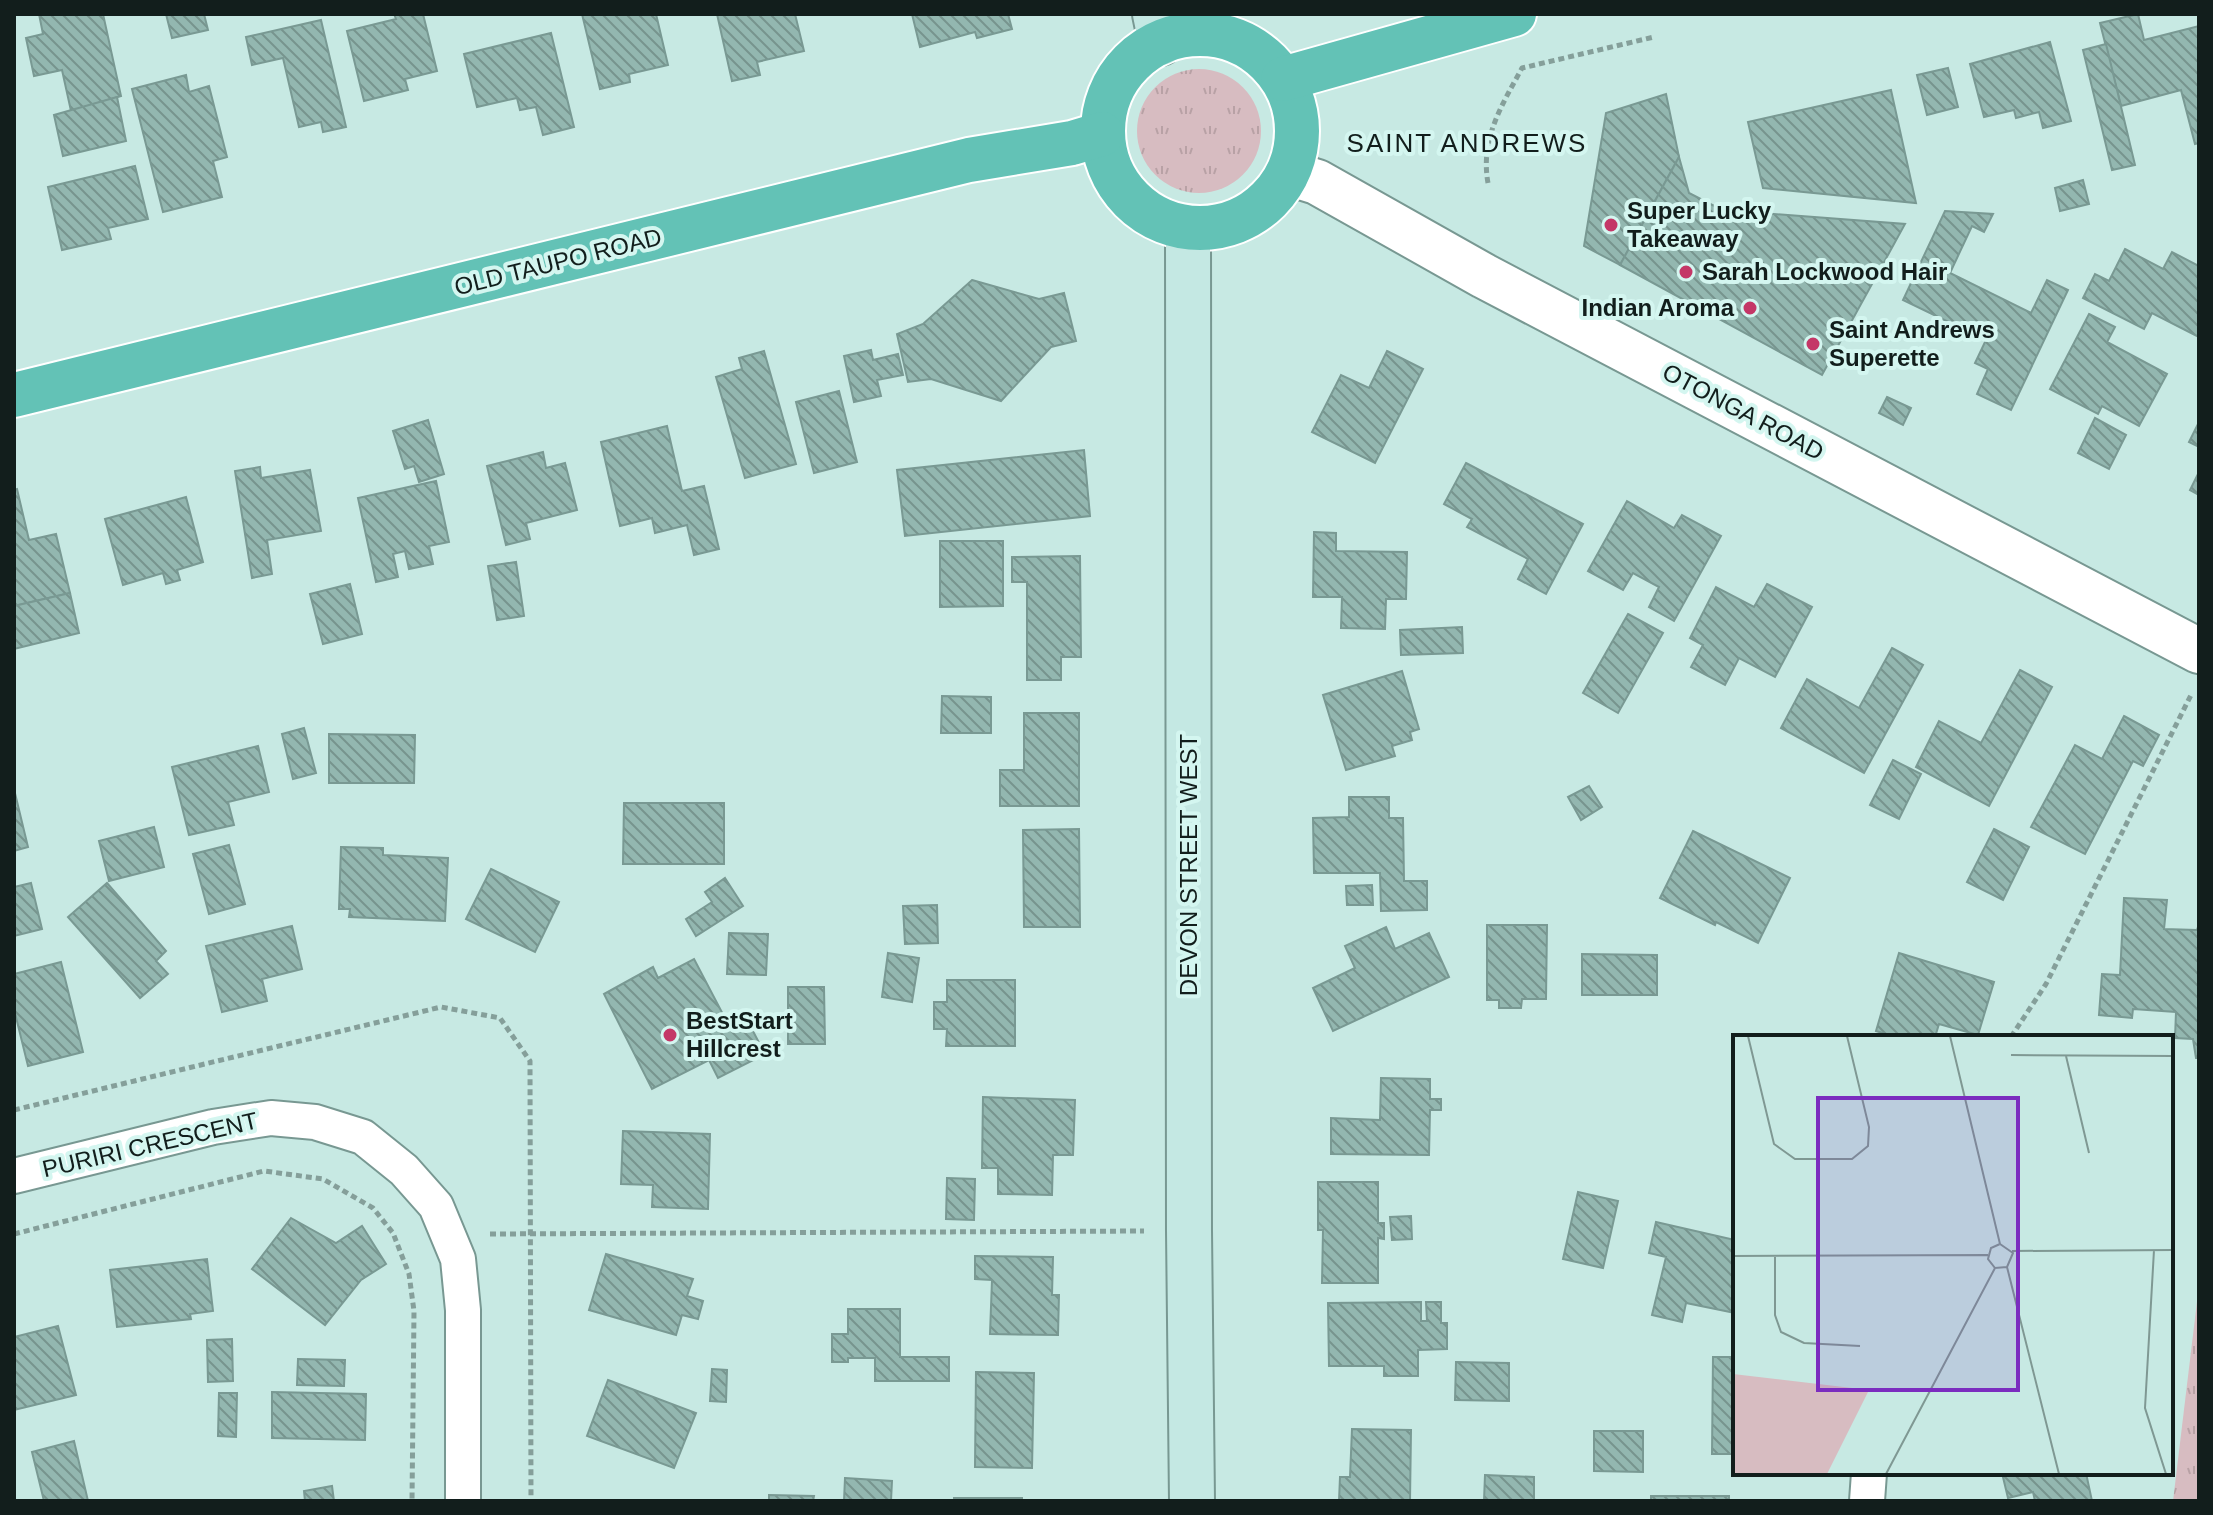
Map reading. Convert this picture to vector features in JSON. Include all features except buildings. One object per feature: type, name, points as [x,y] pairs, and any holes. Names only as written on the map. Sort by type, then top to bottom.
[{"type":"highway","points":[[1283,79],[1514,14]]},
{"type":"highway","points":[[1158,28],[1174,37],[1204,32],[1235,39],[1262,55],[1283,79],[1293,101],[1297,125],[1296,150],[1288,173],[1271,198],[1247,216],[1219,226],[1188,228],[1162,221],[1139,207],[1120,187],[1107,162],[1102,134],[1104,110],[1126,66],[1143,52],[1158,28]]},
{"type":"highway","name":"OLD TAUPO ROAD","points":[[14,395],[969,160],[1072,143],[1102,134]]},
{"type":"main road","name":"DEVON STREET WEST","points":[[1188,228],[1192,1501]]},
{"type":"street","name":"OTONGA ROAD","points":[[1288,173],[1317,182],[2196,672]]},
{"type":"street","name":"PURIRI CRESCENT","points":[[14,1176],[213,1127],[271,1118],[315,1122],[363,1137],[404,1170],[436,1206],[458,1259],[463,1310],[463,1501]]},
{"type":"street","points":[[1867,1501],[1869,1475]]},
{"type":"path","points":[[1488,183],[1485,167],[1490,130],[1522,68],[1654,37]]},
{"type":"path","points":[[2012,1035],[2046,984],[2196,672]]},
{"type":"path","points":[[14,1110],[441,1007],[500,1018],[530,1061],[531,1501]]},
{"type":"path","points":[[14,1234],[264,1171],[323,1179],[373,1208],[393,1233],[409,1274],[414,1311],[412,1501]]},
{"type":"path","points":[[448,1235],[1189,1231]]},
{"type":"green space","points":[[1199,69],[1223,74],[1243,87],[1256,107],[1261,131],[1256,155],[1243,175],[1223,188],[1199,193],[1175,188],[1155,175],[1142,155],[1137,131],[1142,107],[1155,87],[1175,74]]},
{"type":"green space","points":[[2199,1285],[2199,1501],[2173,1501]]},
{"type":"place","name":"Super Lucky Takeaway","points":[[1611,225]]},
{"type":"place","name":"Sarah Lockwood Hair","points":[[1686,272]]},
{"type":"place","name":"Indian Aroma","points":[[1750,308]]},
{"type":"place","name":"Saint Andrews Superette","points":[[1813,344]]},
{"type":"place","name":"BestStart Hillcrest","points":[[670,1035]]},
{"type":"district","name":"SAINT ANDREWS","points":[[1467,143]]}]
